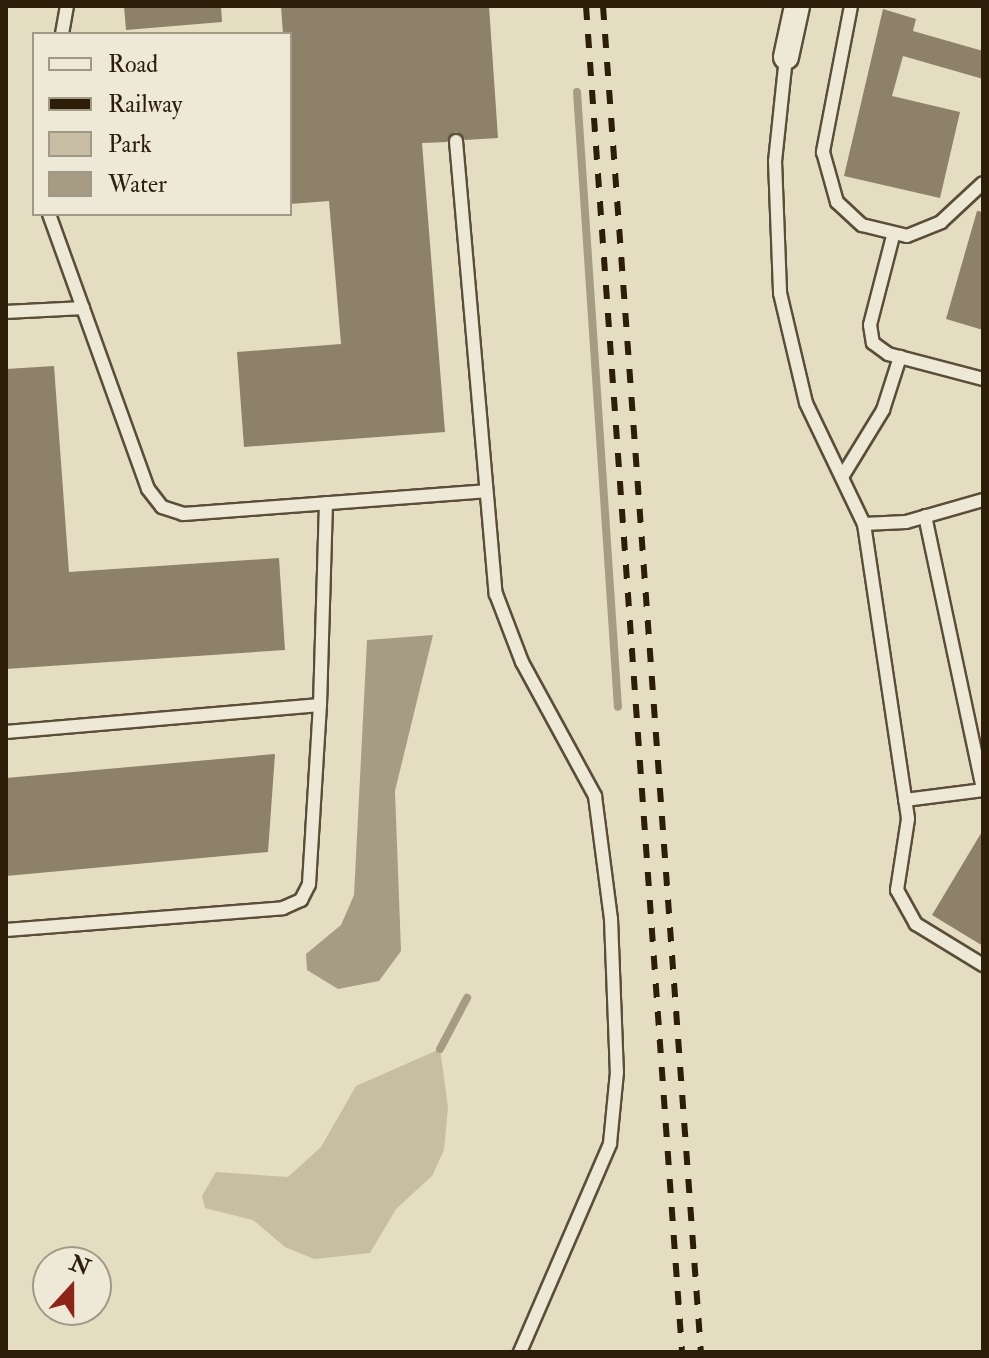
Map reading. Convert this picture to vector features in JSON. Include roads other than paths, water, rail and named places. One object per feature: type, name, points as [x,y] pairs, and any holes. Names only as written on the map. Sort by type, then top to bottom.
[{"type":"street","points":[[786,57],[797,6]]},
{"type":"lane","points":[[62,32],[67,6]]},
{"type":"lane","points":[[851,6],[823,169],[850,217],[893,236],[941,222],[983,183]]},
{"type":"lane","points":[[786,57],[775,196],[782,307],[806,403],[864,524],[905,800],[901,903],[916,924],[983,965]]},
{"type":"lane","points":[[456,141],[486,491],[503,619],[599,809],[617,1072],[601,1171],[520,1352]]},
{"type":"lane","points":[[50,216],[148,489],[162,507],[183,514],[486,491]]},
{"type":"lane","points":[[893,236],[870,334],[879,349],[983,379]]},
{"type":"lane","points":[[6,312],[83,308]]},
{"type":"lane","points":[[842,477],[883,410],[900,357]]},
{"type":"lane","points":[[864,524],[925,516],[983,500]]},
{"type":"lane","points":[[6,930],[283,908],[301,900],[309,884],[320,705],[326,503]]},
{"type":"lane","points":[[905,800],[983,790],[925,516]]},
{"type":"lane","points":[[6,732],[320,705]]},
{"type":"water","points":[[433,635],[395,791],[401,951],[379,981],[338,989],[307,970],[306,954],[341,925],[354,895],[367,640]]},
{"type":"waterway","points":[[577,92],[618,707]]},
{"type":"waterway","points":[[440,1049],[467,998]]},
{"type":"railway","points":[[586,6],[682,1352]]},
{"type":"railway","points":[[603,6],[701,1352]]}]
